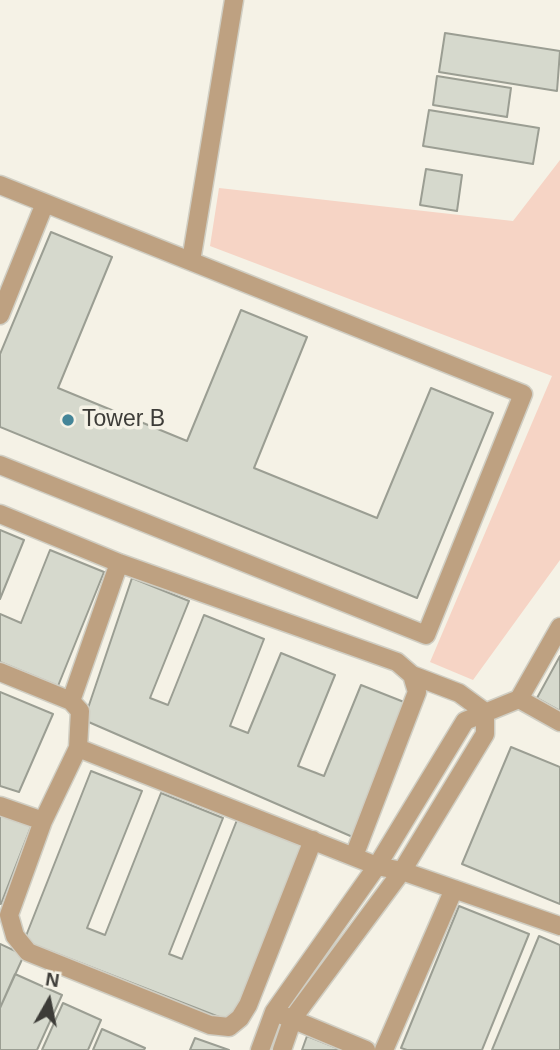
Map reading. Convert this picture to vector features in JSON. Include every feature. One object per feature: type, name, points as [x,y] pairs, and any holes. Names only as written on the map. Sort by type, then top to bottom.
[{"type":"street","points":[[191,261],[233,0]]},
{"type":"street","points":[[0,185],[523,394],[426,635],[0,465]]},
{"type":"street","points":[[0,315],[45,203]]},
{"type":"street","points":[[0,514],[119,563],[397,662],[412,675],[458,693],[485,712]]},
{"type":"street","points":[[71,701],[119,563]]},
{"type":"street","points":[[260,1050],[274,1012],[377,866],[465,721],[519,699],[560,627]]},
{"type":"street","points":[[0,672],[71,701],[80,712],[78,748],[43,821],[5,914],[15,936],[28,953],[210,1025],[229,1027],[240,1018],[248,1005],[313,840]]},
{"type":"street","points":[[354,856],[417,692],[412,675]]},
{"type":"street","points":[[519,699],[560,722]]},
{"type":"street","points":[[282,1050],[293,1018],[402,871],[485,734],[485,712]]},
{"type":"street","points":[[78,748],[377,866],[454,888],[560,926]]},
{"type":"street","points":[[0,806],[43,821]]},
{"type":"street","points":[[384,1050],[454,888]]},
{"type":"street","points":[[248,1005],[293,1018],[366,1050]]},
{"type":"shaded area","points":[[560,160],[560,560],[473,680],[430,662],[552,376],[210,246],[219,188],[513,221]]},
{"type":"building","points":[[445,33],[560,51],[557,91],[439,72]]},
{"type":"building","points":[[437,76],[511,88],[507,117],[433,105]]},
{"type":"building","points":[[429,110],[539,128],[533,164],[423,146]]},
{"type":"building","points":[[426,169],[462,175],[457,211],[420,205]]},
{"type":"building","name":"Tower B","points":[[51,232],[112,257],[58,388],[187,441],[241,310],[307,337],[254,468],[377,518],[431,388],[493,413],[417,598],[0,427],[0,354]]},
{"type":"building","points":[[0,530],[24,540],[0,599]]},
{"type":"building","points":[[50,550],[104,572],[58,686],[0,662],[0,614],[21,623]]},
{"type":"building","points":[[132,578],[189,601],[150,698],[168,705],[204,615],[264,639],[230,726],[248,733],[281,653],[335,675],[298,766],[324,776],[361,685],[409,704],[355,838],[84,720]]},
{"type":"building","points":[[560,656],[560,711],[537,698]]},
{"type":"building","points":[[0,692],[53,714],[19,792],[0,786]]},
{"type":"building","points":[[511,747],[560,767],[560,904],[462,864]]},
{"type":"building","points":[[91,771],[142,791],[87,928],[105,935],[161,793],[223,818],[169,954],[182,959],[237,820],[302,845],[232,1022],[24,941]]},
{"type":"building","points":[[0,811],[32,824],[1,904],[0,904]]},
{"type":"building","points":[[459,906],[529,934],[482,1050],[401,1048]]},
{"type":"building","points":[[539,936],[560,945],[560,1050],[492,1050]]},
{"type":"building","points":[[0,944],[24,955],[0,1008]]},
{"type":"building","points":[[15,974],[62,995],[37,1050],[0,1050],[0,1008]]},
{"type":"building","points":[[63,1003],[101,1020],[88,1050],[42,1050]]},
{"type":"building","points":[[102,1029],[145,1048],[93,1050]]},
{"type":"building","points":[[307,1036],[342,1050],[302,1050]]},
{"type":"building","points":[[195,1038],[229,1050],[190,1050]]},
{"type":"place","name":"Tower B","points":[[68,420]]}]
